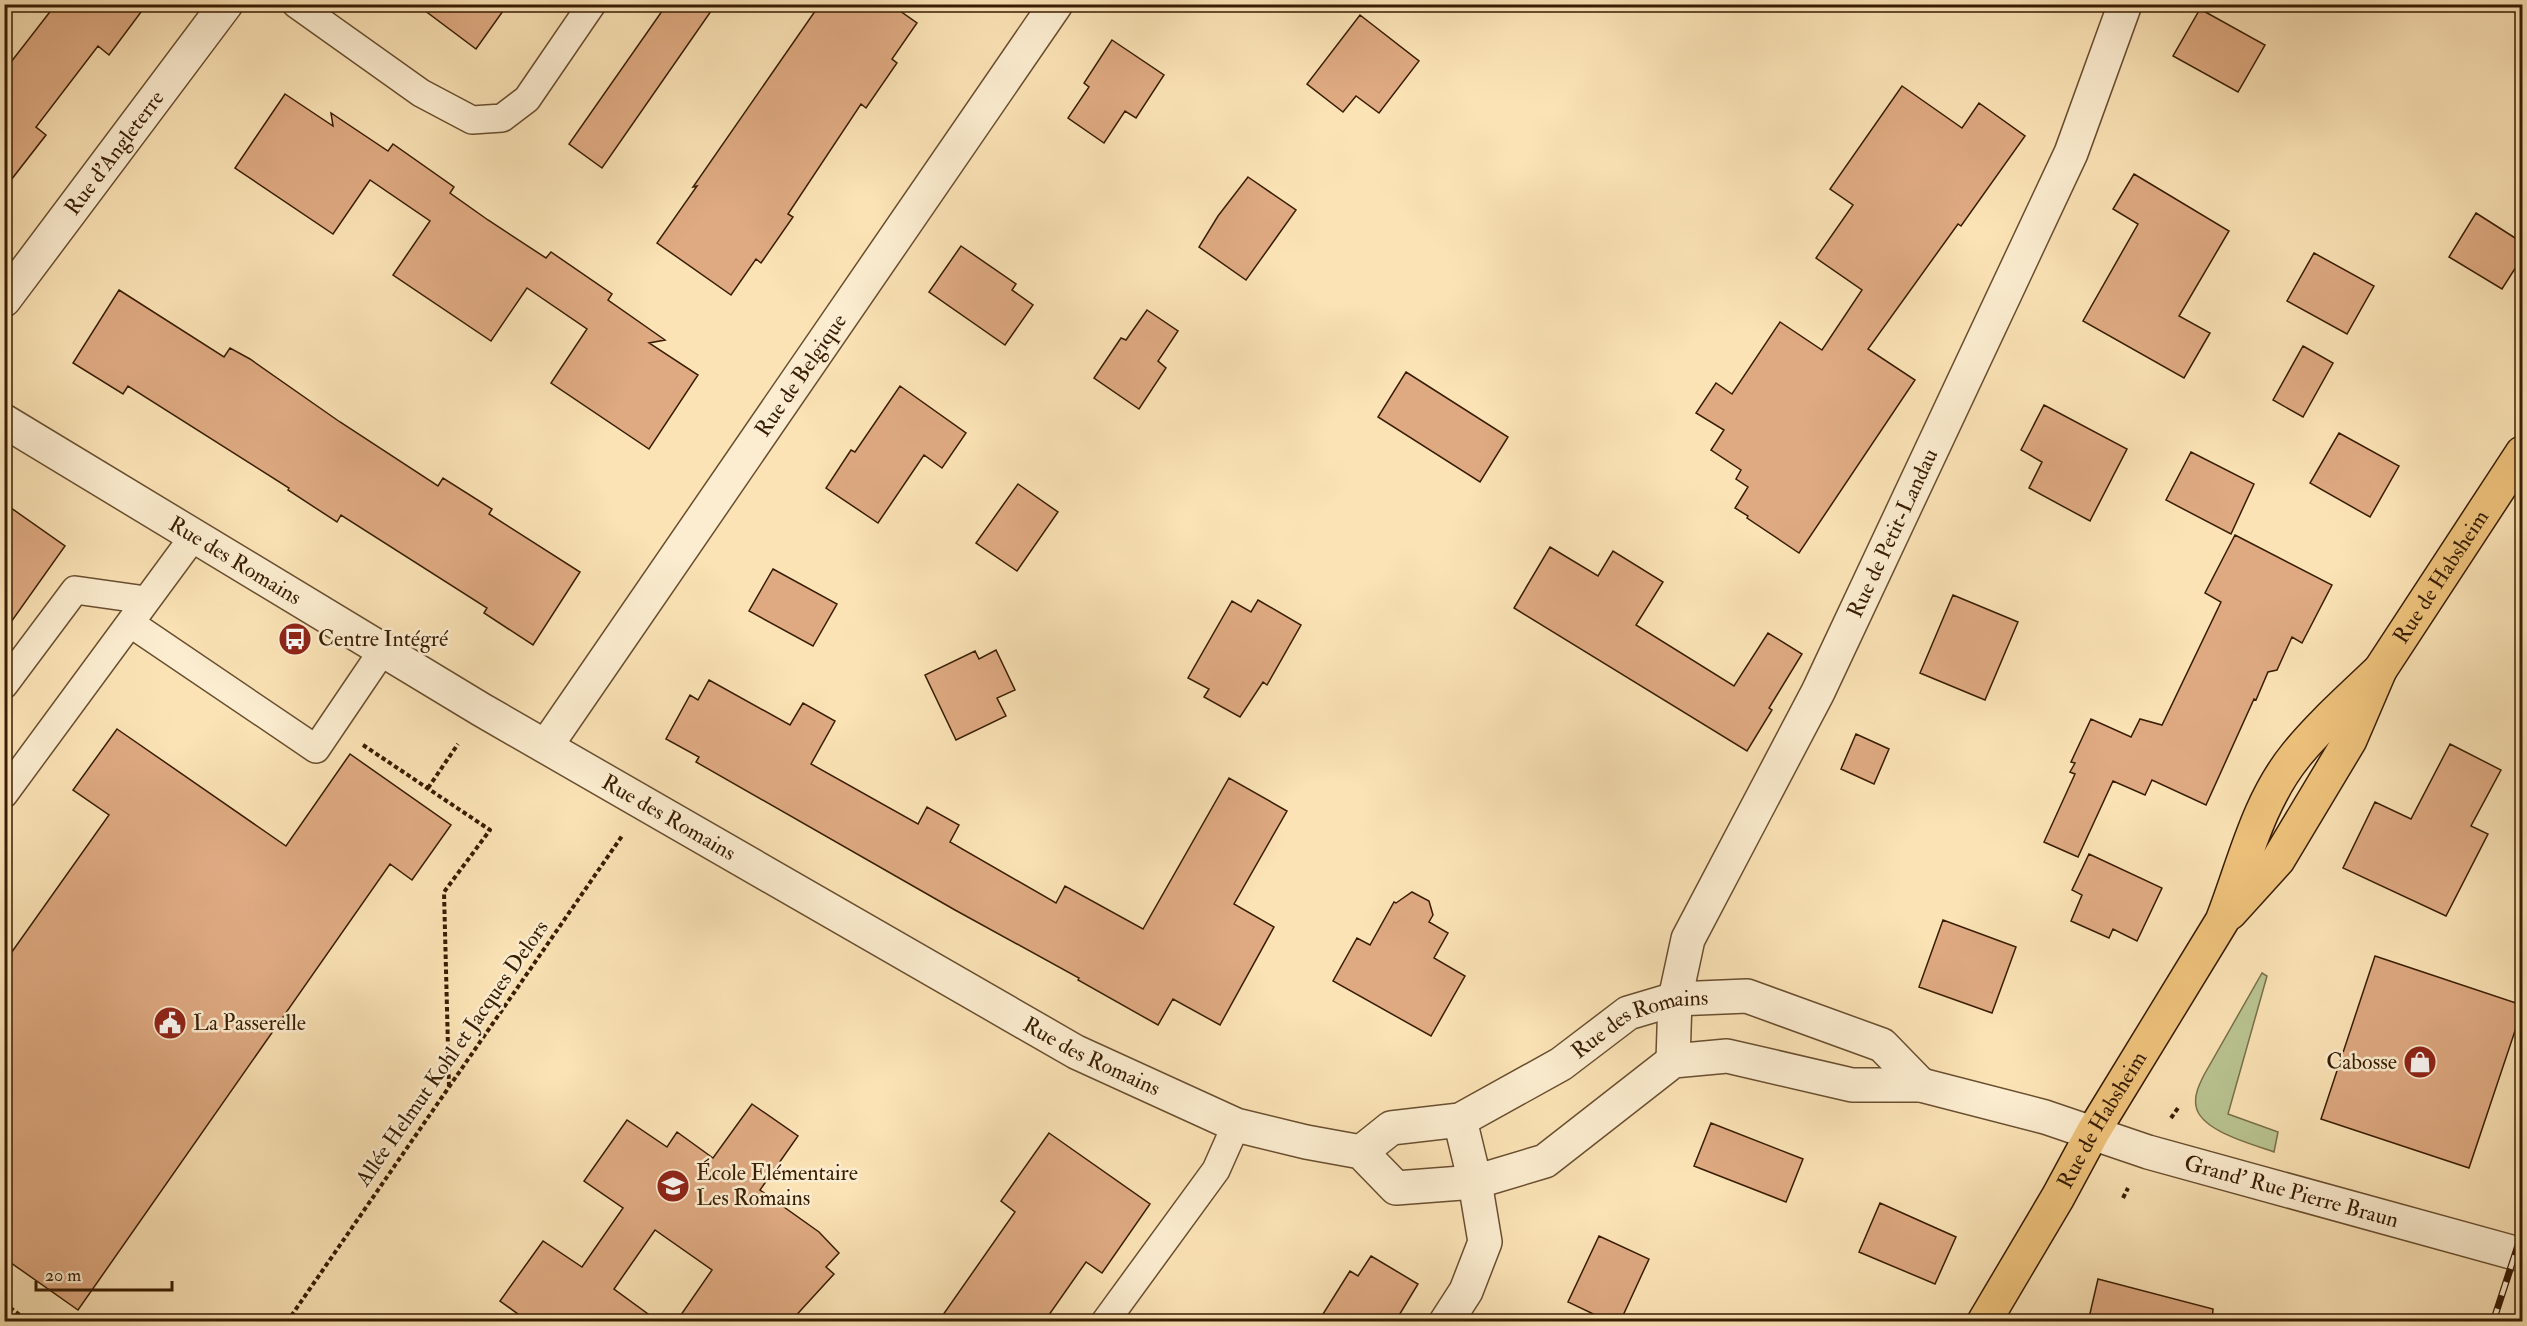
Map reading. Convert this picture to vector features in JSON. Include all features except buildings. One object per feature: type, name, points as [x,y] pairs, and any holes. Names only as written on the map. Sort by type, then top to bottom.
[{"type":"main road","name":"Rue de Habsheim","points":[[1984,1322],[2058,1197],[2093,1132],[2222,921],[2278,860],[2350,740],[2380,670],[2523,453]]},
{"type":"street","name":"Rue d'Angleterre","points":[[4,300],[226,4]]},
{"type":"street","name":"Rue de Belgique","points":[[546,746],[1056,4]]},
{"type":"street","name":"Rue de Petit-Landau","points":[[1673,1061],[1675,999],[1688,939],[1818,692],[2071,153],[2125,4]]},
{"type":"street","name":"Rue des Romains","points":[[4,421],[482,710],[1076,1052],[1236,1125],[1306,1142],[1361,1152],[1395,1188],[1475,1182],[1545,1161],[1673,1061],[1727,1056],[1852,1085],[1921,1085],[2045,1117],[2093,1132]]},
{"type":"street","name":"Rue des Romains","points":[[1361,1152],[1391,1128],[1460,1120],[1561,1064],[1628,1013],[1675,999],[1746,996],[1882,1045],[1921,1085]]},
{"type":"street","points":[[1446,1322],[1466,1291],[1485,1242],[1475,1182],[1460,1120]]},
{"type":"street","name":"Grand' Rue Pierre Braun","points":[[2093,1132],[2148,1152],[2507,1252]]},
{"type":"lane","points":[[296,4],[421,93],[472,120],[502,118],[527,99],[592,4]]},
{"type":"lane","points":[[4,794],[194,536]]},
{"type":"lane","points":[[4,686],[75,590],[146,600]]},
{"type":"lane","points":[[130,623],[316,749],[383,650]]},
{"type":"lane","points":[[1105,1322],[1215,1170],[1236,1125]]},
{"type":"path","points":[[428,788],[482,710]]},
{"type":"path","points":[[333,724],[490,830],[444,892],[449,1088]]},
{"type":"path","name":"Allée Helmut Kohl et Jacques Delors","points":[[287,1322],[644,804]]},
{"type":"path","points":[[4,1303],[29,1322]]},
{"type":"green space","points":[[2262,973],[2267,976],[2228,1114],[2278,1132],[2274,1152],[2241,1141],[2217,1129],[2207,1123],[2196,1106],[2197,1090],[2204,1075]]},
{"type":"railway","points":[[2493,1322],[2522,1233]]},
{"type":"railway","points":[[2520,1322],[2522,1313]]},
{"type":"place","name":"Centre Intégré","points":[[295,639]]},
{"type":"place","name":"La Passerelle","points":[[170,1023]]},
{"type":"place","name":"Cabosse","points":[[2420,1062]]},
{"type":"place","name":"École Elémentaire Les Romains","points":[[673,1186]]}]
